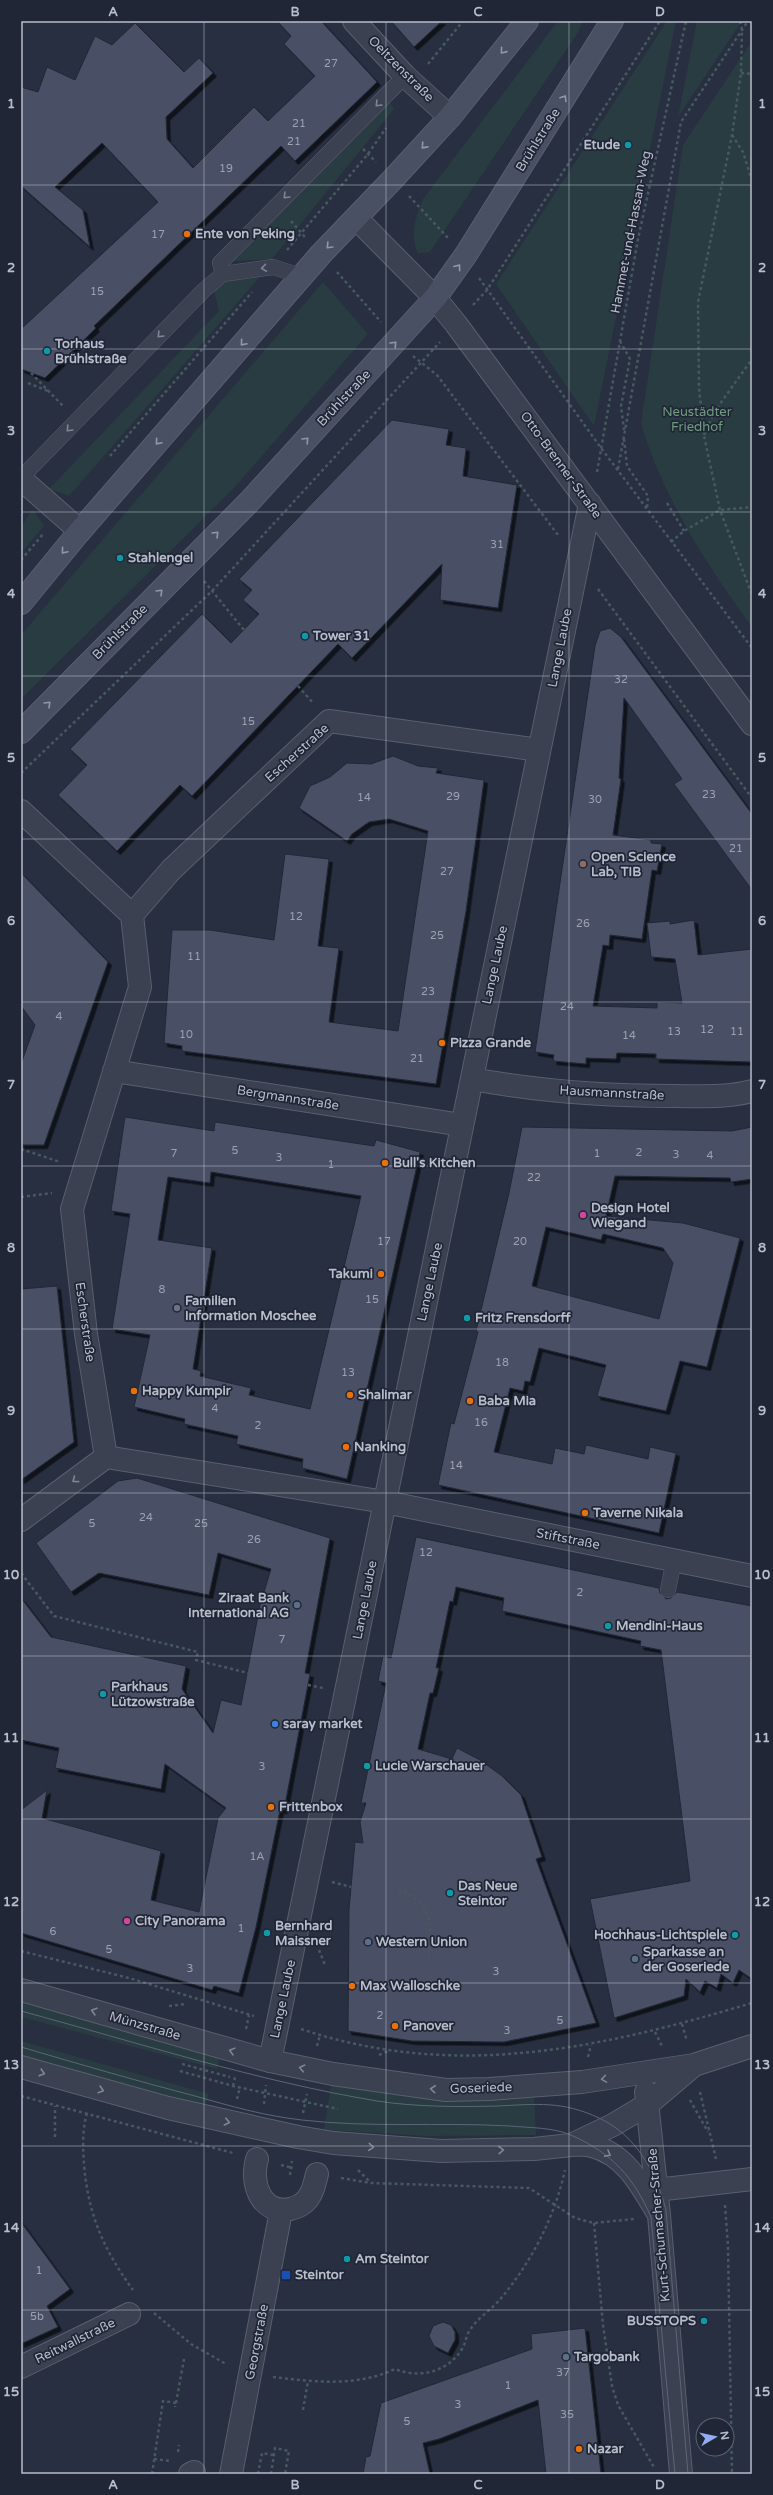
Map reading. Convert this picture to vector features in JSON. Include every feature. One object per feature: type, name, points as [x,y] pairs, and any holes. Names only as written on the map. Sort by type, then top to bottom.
[{"type":"main road","points":[[21,603],[80,531],[301,276],[450,117],[527,21]]},
{"type":"main road","name":"Brühlstraße","points":[[21,732],[249,502],[435,298],[465,256],[612,21]]},
{"type":"street","name":"Oeltzenstraße","points":[[354,21],[410,80],[450,117]]},
{"type":"street","name":"Otto-Brenner-Straße","points":[[356,218],[435,298],[473,345],[752,724]]},
{"type":"street","points":[[21,479],[80,531]]},
{"type":"street","name":"Lange Laube","points":[[270,2061],[590,504]]},
{"type":"street","name":"Escherstraße","points":[[106,1457],[86,1334],[72,1209],[140,987],[132,915],[171,870],[330,721],[539,750]]},
{"type":"street","points":[[21,811],[132,915]]},
{"type":"street","name":"Bergmannstraße","points":[[114,1072],[462,1125]]},
{"type":"street","name":"Hausmannstraße","points":[[472,1079],[521,1088],[625,1096],[734,1096],[752,1092]]},
{"type":"street","points":[[21,1520],[106,1457],[385,1502]]},
{"type":"street","name":"Stiftstraße","points":[[385,1502],[752,1576]]},
{"type":"street","name":"Münzstraße","points":[[21,1990],[270,2061]]},
{"type":"street","name":"Goseriede","points":[[270,2061],[333,2074],[446,2090],[489,2089],[582,2082],[643,2073],[691,2056],[752,2046]]},
{"type":"street","name":"Goseriede","points":[[63,2079],[168,2108],[333,2144],[441,2151],[534,2149],[569,2154],[648,2104],[691,2056]]},
{"type":"street","points":[[21,2067],[63,2079]]},
{"type":"street","name":"Kurt-Schumacher-Straße","points":[[643,2073],[648,2104],[659,2215],[681,2474]]},
{"type":"street","points":[[569,2154],[592,2146],[623,2163],[635,2175],[659,2215]]},
{"type":"street","points":[[257,2159],[254,2174],[261,2200],[269,2207],[282,2211],[297,2208],[303,2204],[310,2195],[317,2174]]},
{"type":"street","points":[[656,2190],[752,2179]]},
{"type":"street","name":"Georgstraße","points":[[231,2474],[282,2211]]},
{"type":"street","name":"Reitwallstraße","points":[[21,2367],[133,2305]]},
{"type":"lane","points":[[223,274],[220,264],[277,206],[410,80]]},
{"type":"lane","points":[[21,479],[204,290],[223,274],[273,266],[301,276]]},
{"type":"lane","points":[[668,1590],[674,1560]]},
{"type":"path","points":[[410,80],[463,21]]},
{"type":"path","name":"Hammet-und-Hassan-Weg","points":[[601,448],[638,239],[686,21]]},
{"type":"path","points":[[740,21],[742,30],[741,73],[732,134],[698,302],[699,388],[704,436],[720,510],[752,595]]},
{"type":"path","points":[[618,470],[681,122],[748,21]]},
{"type":"path","points":[[741,73],[752,74]]},
{"type":"path","points":[[107,459],[302,233],[368,154],[389,122]]},
{"type":"path","points":[[732,134],[743,152],[752,181]]},
{"type":"path","points":[[277,206],[421,364]]},
{"type":"path","points":[[465,256],[601,448],[752,648]]},
{"type":"path","points":[[620,340],[630,359],[621,406],[627,466],[648,496],[647,510]]},
{"type":"path","points":[[704,436],[715,411],[752,359]]},
{"type":"path","points":[[31,373],[76,421]]},
{"type":"path","points":[[28,383],[50,392]]},
{"type":"path","points":[[666,504],[684,531]]},
{"type":"path","points":[[671,542],[684,531],[720,510],[752,507]]},
{"type":"path","points":[[21,560],[60,514]]},
{"type":"path","points":[[189,562],[244,630]]},
{"type":"path","points":[[21,1149],[84,1170]]},
{"type":"path","points":[[21,1573],[54,1616],[198,1652],[196,1660],[248,1673]]},
{"type":"path","points":[[398,1890],[419,1901],[428,1914],[430,1925],[429,1957]]},
{"type":"path","points":[[319,1950],[325,1964]]},
{"type":"path","points":[[21,1951],[140,1982],[257,2017]]},
{"type":"path","points":[[169,2006],[186,2004]]},
{"type":"path","points":[[295,2027],[320,2035],[391,2050],[461,2056],[544,2052],[598,2044],[682,2024],[752,2004]]},
{"type":"path","points":[[682,2024],[691,2056]]},
{"type":"path","points":[[182,2064],[235,2078]]},
{"type":"path","points":[[180,2071],[233,2086],[338,2109]]},
{"type":"path","points":[[55,2137],[55,2106],[63,2079]]},
{"type":"path","points":[[699,2090],[723,2183],[728,2246],[732,2474]]},
{"type":"path","points":[[21,2096],[317,2174],[370,2183],[529,2188],[575,2218],[594,2223],[636,2219]]},
{"type":"path","points":[[87,2113],[83,2132],[83,2154],[88,2200],[95,2223],[133,2305]]},
{"type":"path","points":[[150,2310],[191,2344],[230,2367],[251,2373],[308,2381],[341,2382],[383,2375],[395,2369],[403,2372],[426,2373],[441,2368],[455,2360],[467,2339],[469,2330],[501,2299],[513,2284],[539,2243],[554,2205],[569,2154]]},
{"type":"path","points":[[594,2223],[603,2325],[612,2386],[618,2405],[649,2456],[656,2474]]},
{"type":"path","points":[[175,2407],[184,2359]]},
{"type":"path","points":[[303,2410],[308,2381]]},
{"type":"path","points":[[152,2474],[163,2401],[176,2403]]},
{"type":"path","points":[[271,2474],[275,2448],[289,2451],[285,2474]]},
{"type":"path","points":[[258,2474],[262,2453],[274,2455]]},
{"type":"path","points":[[154,2459],[187,2469]]},
{"type":"green space","points":[[558,21],[583,21],[577,34],[430,252],[418,253],[414,240],[414,226],[423,199]]},
{"type":"green space","points":[[667,21],[676,21],[594,426],[496,284]]},
{"type":"green space","points":[[697,21],[742,21],[678,117]]},
{"type":"green space","name":"Neustädter Friedhof","points":[[752,41],[752,627],[718,579],[674,505],[650,452],[641,424],[683,145]]},
{"type":"green space","points":[[389,101],[394,109],[272,259],[233,261]]},
{"type":"green space","points":[[260,277],[69,496],[49,489],[219,311],[214,290],[223,282]]},
{"type":"green space","points":[[323,282],[368,334],[234,488],[21,699],[21,635]]},
{"type":"green space","points":[[33,509],[44,526],[21,553],[21,527]]},
{"type":"green space","points":[[21,2003],[220,2056],[217,2069],[21,2017]]},
{"type":"green space","points":[[21,2041],[209,2094],[204,2109],[21,2055]]},
{"type":"green space","points":[[331,2085],[411,2095],[534,2095],[536,2135],[429,2136],[324,2130]]},
{"type":"building","points":[[277,21],[321,21],[377,82],[295,161],[281,146],[94,326],[96,328],[45,378],[21,369],[21,329],[158,202],[102,143],[55,187],[83,210],[90,247],[21,186],[21,87],[38,92],[47,67],[75,80],[95,36],[112,45],[135,23],[184,72],[199,58],[213,73],[166,117],[167,139],[193,168],[254,107],[268,121],[315,76],[284,44],[291,36]]},
{"type":"building","points":[[391,21],[442,21],[414,47]]},
{"type":"building","name":"Tower 31","points":[[392,420],[449,429],[446,445],[466,448],[463,476],[517,485],[498,608],[440,600],[442,564],[352,658],[338,644],[192,796],[180,785],[117,851],[58,795],[87,765],[70,749],[202,614],[231,643],[259,614],[243,600],[252,590],[239,579]]},
{"type":"building","points":[[610,628],[621,637],[752,814],[752,890],[674,784],[682,779],[624,698],[619,778],[621,779],[613,835],[651,840],[651,843],[662,844],[657,871],[652,870],[642,939],[610,935],[609,946],[603,945],[593,1006],[657,1008],[657,1002],[682,1003],[675,959],[651,957],[647,923],[670,921],[670,924],[694,920],[698,955],[752,949],[752,1062],[656,1059],[656,1054],[617,1053],[616,1059],[586,1058],[586,1064],[553,1061],[554,1055],[535,1052],[595,646],[600,631]]},
{"type":"building","points":[[393,756],[418,766],[438,768],[436,773],[484,780],[466,911],[436,1084],[182,1051],[182,1046],[164,1043],[172,930],[210,930],[274,940],[285,854],[329,859],[318,946],[339,948],[329,1022],[398,1031],[428,831],[389,819],[369,822],[352,834],[347,841],[299,808],[310,786],[330,777],[347,763],[371,764]]},
{"type":"building","points":[[21,873],[108,962],[44,1145],[21,1145],[21,1064],[35,1025],[21,1006]]},
{"type":"building","points":[[125,1117],[214,1131],[215,1122],[374,1146],[376,1140],[420,1152],[347,1479],[302,1468],[303,1459],[236,1444],[238,1436],[184,1424],[185,1419],[134,1407],[150,1335],[112,1329],[130,1214],[111,1211]],"holes":[[[211,1172],[361,1196],[310,1409],[249,1395],[251,1388],[200,1376],[201,1371],[193,1369],[212,1248],[158,1240],[168,1177],[210,1183]]]},
{"type":"building","points":[[522,1127],[732,1131],[752,1127],[752,1179],[731,1182],[730,1178],[615,1176],[606,1216],[683,1223],[740,1238],[707,1367],[680,1361],[666,1411],[597,1396],[606,1365],[539,1348],[530,1382],[525,1381],[523,1391],[510,1388],[494,1452],[552,1464],[555,1448],[584,1454],[586,1445],[648,1459],[650,1447],[676,1453],[659,1533],[438,1485],[451,1423],[454,1424],[478,1332],[476,1331],[509,1193]],"holes":[[[546,1227],[601,1240],[603,1234],[663,1248],[673,1263],[659,1319],[532,1286]]]},
{"type":"building","points":[[57,1286],[74,1442],[21,1480],[21,1289]]},
{"type":"building","points":[[137,1478],[330,1538],[305,1673],[310,1674],[284,1810],[280,1810],[256,1927],[239,1993],[214,1986],[212,1990],[21,1933],[21,1810],[47,1790],[42,1818],[161,1851],[151,1900],[199,1912],[218,1818],[226,1808],[165,1764],[161,1789],[55,1768],[59,1748],[21,1740],[21,1598],[51,1637],[186,1666],[182,1689],[213,1733],[221,1700],[241,1705],[260,1605],[271,1569],[218,1553],[209,1595],[99,1573],[71,1592],[36,1543],[118,1481]]},
{"type":"building","points":[[416,1537],[659,1588],[660,1593],[666,1599],[671,1598],[677,1592],[752,1606],[752,1979],[739,1970],[733,1983],[721,1974],[717,1988],[705,1981],[700,1992],[686,1979],[684,1996],[614,2018],[590,1899],[690,1881],[661,1650],[640,1646],[641,1641],[502,1611],[504,1598],[456,1587],[453,1602],[450,1601],[436,1668],[439,1668],[433,1693],[430,1693],[418,1749],[452,1759],[457,1748],[480,1760],[502,1776],[521,1795],[542,1857],[536,1859],[596,2023],[504,2042],[412,2041],[348,2031],[349,1910],[355,1842],[363,1843],[360,1822],[366,1803],[361,1803],[386,1683],[378,1681],[383,1656],[391,1658]]},
{"type":"building","points":[[21,2222],[70,2289],[47,2306],[58,2327],[21,2344]]},
{"type":"building","points":[[443,2322],[451,2325],[455,2332],[455,2340],[448,2353],[434,2346],[429,2336],[433,2326]]},
{"type":"building","points":[[585,2328],[601,2474],[546,2474],[538,2400],[439,2439],[423,2443],[430,2474],[363,2474],[366,2457],[370,2456],[381,2403],[532,2349],[531,2334]]},
{"type":"tram line","points":[[21,2011],[243,2072],[332,2093],[392,2103],[438,2106],[538,2104],[562,2106],[586,2113],[612,2125],[624,2134],[643,2156],[657,2182],[666,2210],[688,2474]]},
{"type":"tram line","points":[[21,2047],[221,2103],[275,2116],[302,2120],[354,2124],[484,2125],[542,2128],[566,2133],[600,2151],[611,2159],[629,2179],[637,2190],[651,2217],[675,2474]]},
{"type":"place","name":"Etude","points":[[628,145]]},
{"type":"place","name":"Ente von Peking","points":[[187,234]]},
{"type":"place","name":"Torhaus Brühlstraße","points":[[47,351]]},
{"type":"place","name":"Stahlengel","points":[[120,558]]},
{"type":"place","name":"Tower 31","points":[[305,636]]},
{"type":"place","name":"Open Science Lab, TIB","points":[[583,864]]},
{"type":"place","name":"Pizza Grande","points":[[442,1043]]},
{"type":"place","name":"Bull's Kitchen","points":[[385,1163]]},
{"type":"place","name":"Design Hotel Wiegand","points":[[583,1215]]},
{"type":"place","name":"Takumi","points":[[381,1274]]},
{"type":"place","name":"Familien Information Moschee","points":[[177,1308]]},
{"type":"place","name":"Fritz Frensdorff","points":[[467,1318]]},
{"type":"place","name":"Happy Kumpir","points":[[134,1391]]},
{"type":"place","name":"Shalimar","points":[[350,1395]]},
{"type":"place","name":"Baba Mia","points":[[470,1401]]},
{"type":"place","name":"Nanking","points":[[346,1447]]},
{"type":"place","name":"Taverne Nikala","points":[[585,1513]]},
{"type":"place","name":"Ziraat Bank International AG","points":[[297,1605]]},
{"type":"place","name":"Mendini-Haus","points":[[608,1626]]},
{"type":"place","name":"Parkhaus Lützowstraße","points":[[103,1694]]},
{"type":"place","name":"saray market","points":[[275,1724]]},
{"type":"place","name":"Lucie Warschauer","points":[[367,1766]]},
{"type":"place","name":"Frittenbox","points":[[271,1807]]},
{"type":"place","name":"Das Neue Steintor","points":[[450,1893]]},
{"type":"place","name":"City Panorama","points":[[127,1921]]},
{"type":"place","name":"Bernhard Maissner","points":[[267,1933]]},
{"type":"place","name":"Hochhaus-Lichtspiele","points":[[735,1935]]},
{"type":"place","name":"Western Union","points":[[368,1942]]},
{"type":"place","name":"Sparkasse an der Goseriede","points":[[635,1959]]},
{"type":"place","name":"Max Walloschke","points":[[352,1986]]},
{"type":"place","name":"Panover","points":[[395,2026]]},
{"type":"place","name":"Am Steintor","points":[[347,2259]]},
{"type":"place","name":"Steintor","points":[[286,2275]]},
{"type":"place","name":"BUSSTOPS","points":[[704,2321]]},
{"type":"place","name":"Targobank","points":[[566,2357]]},
{"type":"place","name":"Nazar","points":[[579,2449]]}]
